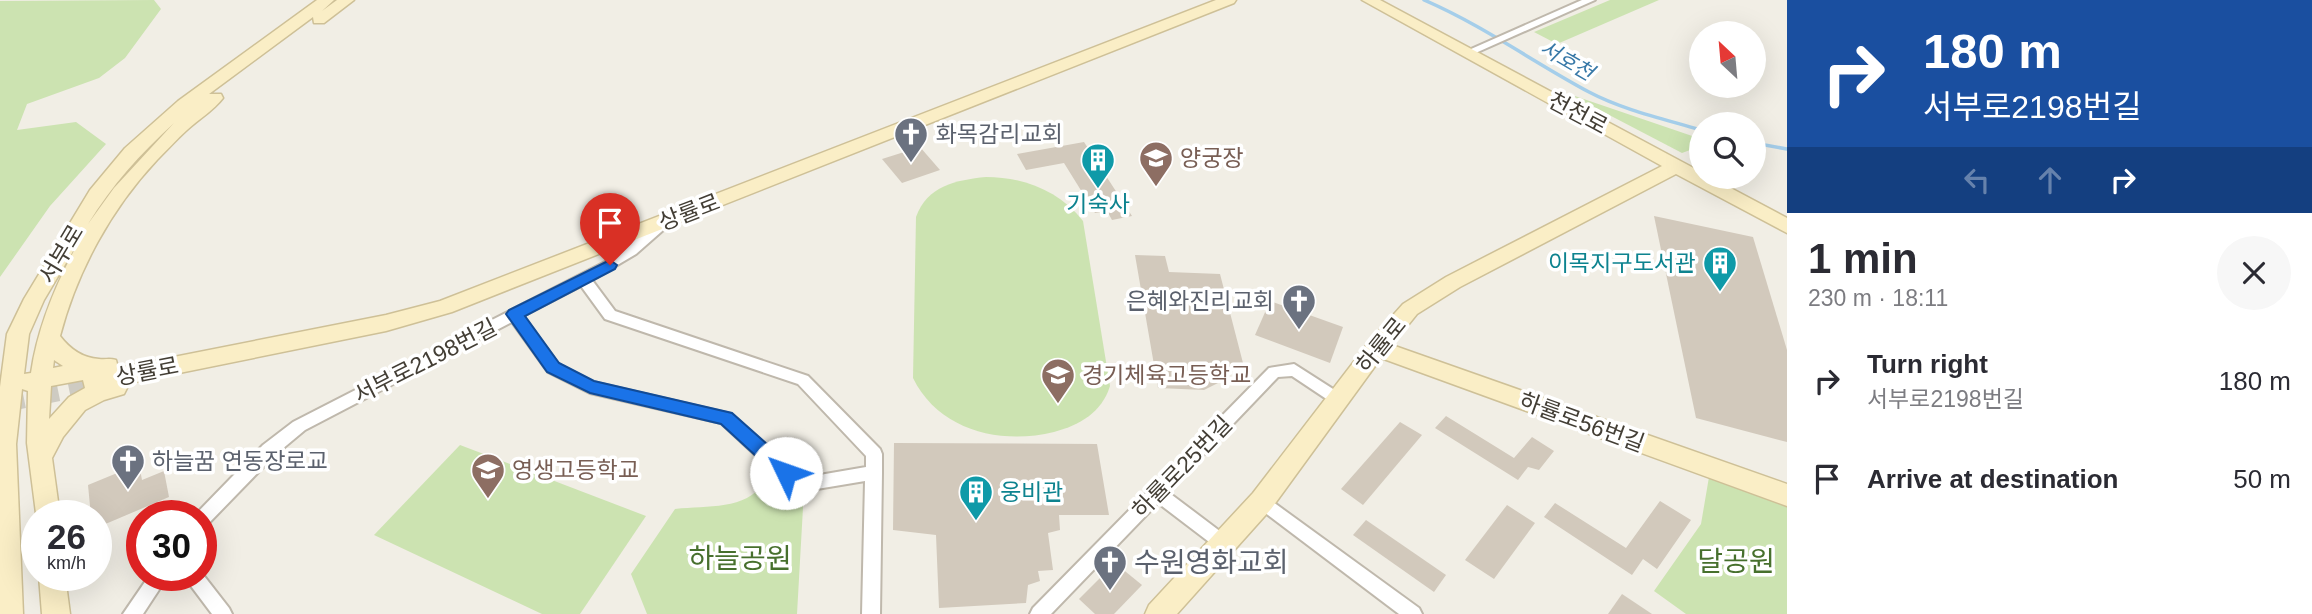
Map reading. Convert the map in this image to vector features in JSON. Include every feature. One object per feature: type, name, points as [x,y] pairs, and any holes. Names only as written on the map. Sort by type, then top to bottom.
[{"type":"street","name":"서부로","points":[[9,614],[3,471],[6,387],[18,334],[34,299],[97,194],[131,152],[184,105],[327,0]]},
{"type":"street","name":"서부로","points":[[45,500],[39,391],[48,336],[58,301],[113,199],[156,150],[205,106],[347,0]]},
{"type":"street","name":"상률로","points":[[39,391],[99,374],[386,323],[445,307],[1229,0]]},
{"type":"street","name":"천천로","points":[[1369,0],[1476,49],[1676,166],[1787,226]]},
{"type":"street","points":[[1476,49],[1590,0]]},
{"type":"street","name":"하률로","points":[[1159,614],[1262,500],[1377,348],[1410,309],[1453,282],[1676,166]]},
{"type":"street","name":"서부로2198번길","points":[[217,504],[269,450],[299,426],[583,279],[631,251],[664,222]]},
{"type":"street","points":[[583,279],[610,315],[803,380],[874,454],[871,614]]},
{"type":"street","points":[[514,314],[553,368],[590,387],[726,418],[799,485],[874,473]]},
{"type":"street","points":[[41,456],[62,415],[82,399],[110,390],[257,363],[342,342],[386,323]]},
{"type":"street","points":[[0,349],[18,334]]},
{"type":"street","points":[[48,336],[61,356],[99,374]]},
{"type":"street","name":"하률로56번길","points":[[1377,348],[1787,495]]},
{"type":"street","name":"하률로25번길","points":[[1039,614],[1274,372],[1294,370],[1339,400]]},
{"type":"street","points":[[6,387],[39,391]]},
{"type":"street","points":[[4,413],[39,391]]},
{"type":"street","points":[[1157,493],[1223,543]]},
{"type":"street","points":[[1262,500],[1413,614]]},
{"type":"street","points":[[54,591],[56,614]]},
{"type":"street","points":[[132,614],[148,591]]},
{"type":"street","points":[[205,591],[223,614]]},
{"type":"green space","points":[[154,0],[161,9],[125,58],[99,78],[27,104],[17,130],[76,122],[106,144],[50,206],[0,277],[0,1]]},
{"type":"green space","points":[[1610,0],[1659,0],[1557,44],[1534,32]]},
{"type":"green space","points":[[1569,94],[1689,135],[1689,150],[1682,153]]},
{"type":"green space","points":[[986,177],[1014,180],[1040,188],[1063,201],[1083,221],[1110,386],[1102,403],[1089,416],[1073,426],[1054,432],[1013,436],[973,430],[939,411],[924,396],[913,378],[916,217],[927,198],[944,186]]},
{"type":"green space","points":[[460,445],[646,516],[580,614],[542,614],[374,535]]},
{"type":"green space","name":"하늘공원","points":[[771,468],[804,490],[797,614],[647,614],[631,574],[675,509],[732,504],[744,499],[764,482]]},
{"type":"green space","name":"달공원","points":[[1709,477],[1787,506],[1787,614],[1686,614],[1654,591],[1701,524]]},
{"type":"building","name":"기숙사","points":[[1084,142],[1132,216],[1112,220],[1107,211],[1095,213],[1064,163],[1026,170],[1017,154]]},
{"type":"building","name":"화목감리교회","points":[[920,147],[940,170],[902,183],[882,159]]},
{"type":"building","name":"이목지구도서관","points":[[1654,216],[1753,237],[1787,350],[1787,442],[1696,418]]},
{"type":"building","points":[[1135,255],[1165,256],[1169,272],[1220,274],[1243,363],[1235,363],[1220,382],[1204,390],[1158,388]]},
{"type":"building","name":"은혜와진리교회","points":[[1270,301],[1343,327],[1330,363],[1255,335]]},
{"type":"building","points":[[1446,416],[1514,458],[1532,437],[1554,451],[1539,470],[1528,467],[1518,480],[1435,428]]},
{"type":"building","points":[[1400,422],[1422,435],[1363,505],[1341,489]]},
{"type":"building","name":"웅비관","points":[[894,443],[1097,444],[1109,515],[1059,515],[1060,530],[1048,533],[1053,570],[1038,571],[1040,581],[1028,585],[1026,603],[939,608],[936,535],[893,530]]},
{"type":"building","name":"하늘꿈 연동장로교","points":[[139,464],[142,480],[164,471],[169,497],[162,500],[126,500],[126,515],[112,521],[112,500],[89,500],[88,485]]},
{"type":"building","points":[[1660,501],[1691,520],[1657,569],[1643,559],[1632,575],[1544,517],[1555,503],[1626,548]]},
{"type":"building","points":[[1507,505],[1535,523],[1494,579],[1465,560]]},
{"type":"building","points":[[1366,520],[1446,575],[1434,592],[1353,535]]},
{"type":"building","name":"수원영화교회","points":[[1115,563],[1142,585],[1114,614],[1095,614],[1079,599]]},
{"type":"building","points":[[1622,594],[1652,614],[1608,614]]},
{"type":"waterway","name":"서호천","points":[[1424,0],[1602,98],[1689,127]]},
{"type":"waterway","name":"서호천","points":[[1766,145],[1787,149]]},
{"type":"tunnel","points":[[0,401],[93,382]]},
{"type":"place","name":"화목감리교회","points":[[911,164]]},
{"type":"place","name":"양궁장","points":[[1156,188]]},
{"type":"place","name":"기숙사","points":[[1098,190]]},
{"type":"place","name":"이목지구도서관","points":[[1720,293]]},
{"type":"place","name":"은혜와진리교회","points":[[1299,331]]},
{"type":"place","name":"경기체육고등학교","points":[[1058,405]]},
{"type":"place","name":"하늘꿈 연동장로교","points":[[128,491]]},
{"type":"place","name":"영생고등학교","points":[[488,500]]},
{"type":"place","name":"웅비관","points":[[976,522]]},
{"type":"place","name":"수원영화교회","points":[[1110,592]]},
{"type":"route","points":[[610,265],[514,314],[553,368],[590,387],[726,418],[786,473]]}]
